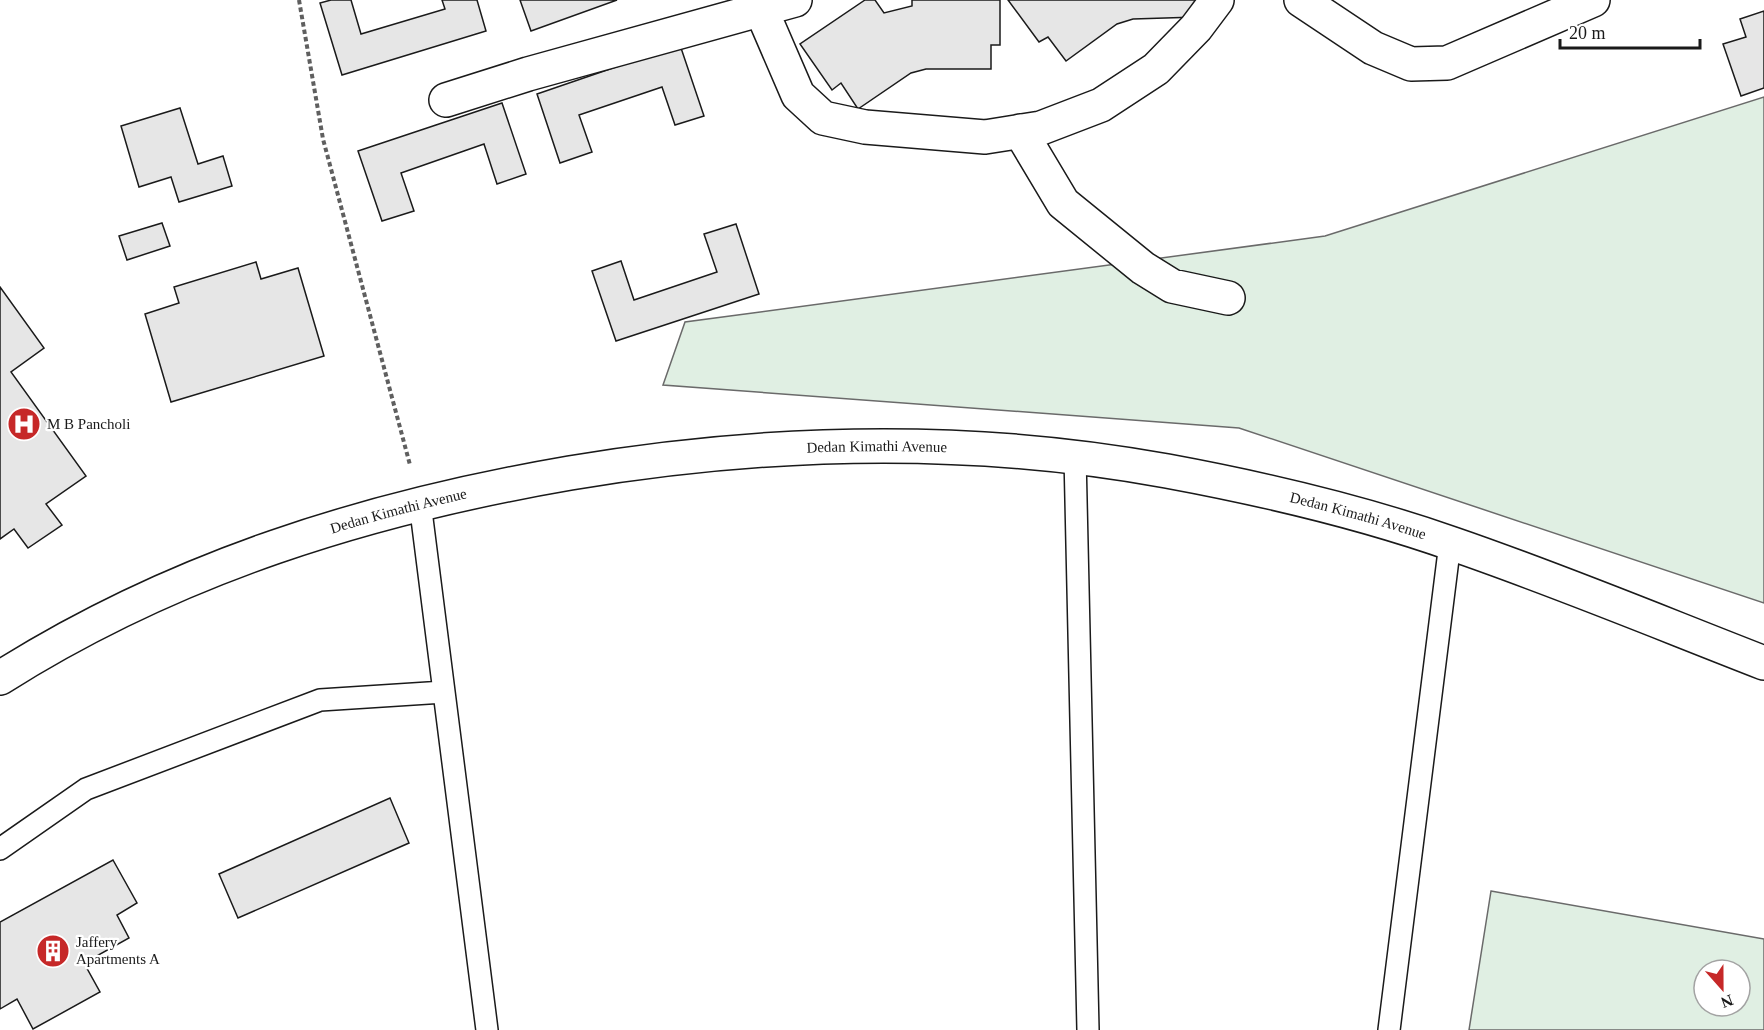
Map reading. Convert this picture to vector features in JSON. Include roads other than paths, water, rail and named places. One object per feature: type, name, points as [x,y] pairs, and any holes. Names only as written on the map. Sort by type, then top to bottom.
[{"type":"street","points":[[446,100],[759,4],[795,0]]},
{"type":"street","points":[[759,4],[798,96],[823,118],[865,128],[985,137],[1041,128],[1101,105],[1156,69],[1196,27],[1217,0]]},
{"type":"street","points":[[1301,0],[1373,48],[1411,64],[1447,63],[1593,0]]},
{"type":"street","points":[[1020,131],[1063,203],[1143,268],[1172,286],[1228,298]]},
{"type":"street","name":"Dedan Kimathi Avenue","points":[[0,678],[134,603],[219,565],[333,526],[420,503],[524,481],[639,462],[799,447],[980,448],[1075,456],[1169,471],[1300,501],[1450,543],[1764,663]]},
{"type":"lane","points":[[1075,456],[1088,1030]]},
{"type":"lane","points":[[420,503],[487,1030]]},
{"type":"lane","points":[[1389,1030],[1450,543]]},
{"type":"lane","points":[[0,849],[86,789],[320,699],[444,692]]},
{"type":"place","name":"M B Pancholi","points":[[24,424]]},
{"type":"place","name":"Jaffery Apartments A","points":[[53,951]]}]
